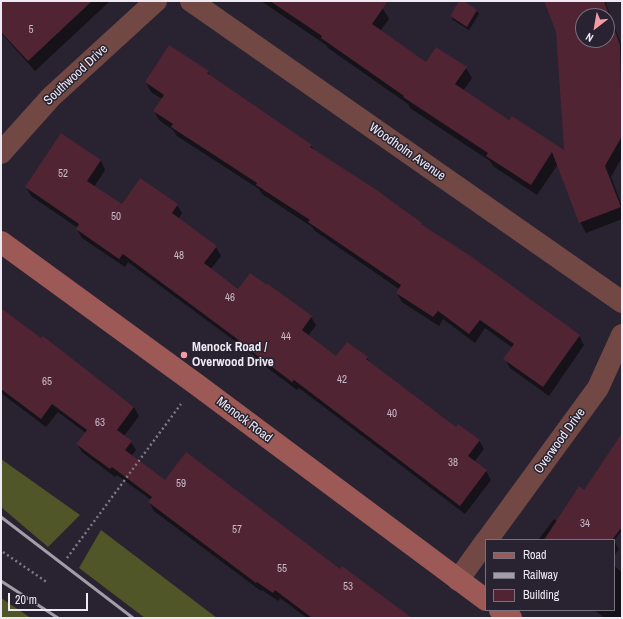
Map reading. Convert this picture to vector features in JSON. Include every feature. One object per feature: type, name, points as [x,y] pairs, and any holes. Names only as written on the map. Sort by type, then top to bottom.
[{"type":"street","name":"Southwood Drive","points":[[1,153],[51,97],[156,1]]},
{"type":"street","name":"Woodholm Avenue","points":[[191,1],[622,302]]},
{"type":"street","name":"Menock Road","points":[[1,242],[196,384],[485,599]]},
{"type":"street","name":"Overwood Drive","points":[[487,539],[598,388],[622,335]]},
{"type":"street","name":"Overwood Drive","points":[[458,580],[485,542]]},
{"type":"street","points":[[501,611],[510,618]]},
{"type":"path","points":[[66,558],[196,384]]},
{"type":"path","points":[[3,552],[48,583]]},
{"type":"green space","points":[[1,459],[80,515],[48,547],[1,507]]},
{"type":"green space","points":[[101,530],[217,618],[145,618],[79,568]]},
{"type":"green space","points":[[1,598],[31,618],[1,618]]},
{"type":"building","points":[[1,1],[92,1],[28,61],[1,32]]},
{"type":"building","points":[[270,1],[388,1],[372,24],[426,62],[436,47],[467,67],[455,84],[509,120],[512,116],[564,150],[556,32],[544,1],[604,1],[607,8],[575,8],[575,48],[615,48],[615,31],[620,45],[622,136],[605,166],[621,207],[579,223],[552,152],[531,185],[486,156],[488,153],[403,97],[404,96],[321,38],[322,36]]},
{"type":"building","points":[[459,1],[464,1],[477,10],[467,27],[450,16]]},
{"type":"building","points":[[169,45],[209,71],[207,73],[312,145],[310,147],[375,189],[422,223],[421,224],[472,257],[580,335],[543,387],[503,359],[514,344],[480,320],[469,334],[438,311],[433,317],[396,293],[401,285],[308,222],[310,220],[256,185],[257,183],[171,127],[173,124],[153,111],[164,95],[145,82]]},
{"type":"building","points":[[61,133],[101,160],[87,181],[122,204],[140,178],[178,204],[172,213],[217,246],[204,263],[238,289],[250,273],[267,285],[268,284],[312,316],[302,330],[336,356],[347,342],[368,357],[366,359],[456,427],[458,424],[480,440],[468,456],[487,470],[460,506],[294,380],[292,382],[251,351],[252,350],[123,254],[119,259],[76,229],[79,224],[25,187]]},
{"type":"building","points":[[1,308],[41,338],[43,336],[134,407],[117,430],[132,441],[125,450],[165,480],[186,452],[340,569],[342,566],[412,618],[312,618],[275,590],[273,593],[257,582],[256,583],[148,502],[152,497],[112,467],[110,469],[76,444],[87,430],[52,404],[41,419],[1,389]]},
{"type":"building","points":[[622,433],[622,527],[613,539],[545,539],[579,486],[584,490]]},
{"type":"railway","points":[[1,517],[133,618]]},
{"type":"railway","points":[[1,581],[58,618]]},
{"type":"place","name":"Menock Road / Overwood Drive","points":[[184,355]]}]
